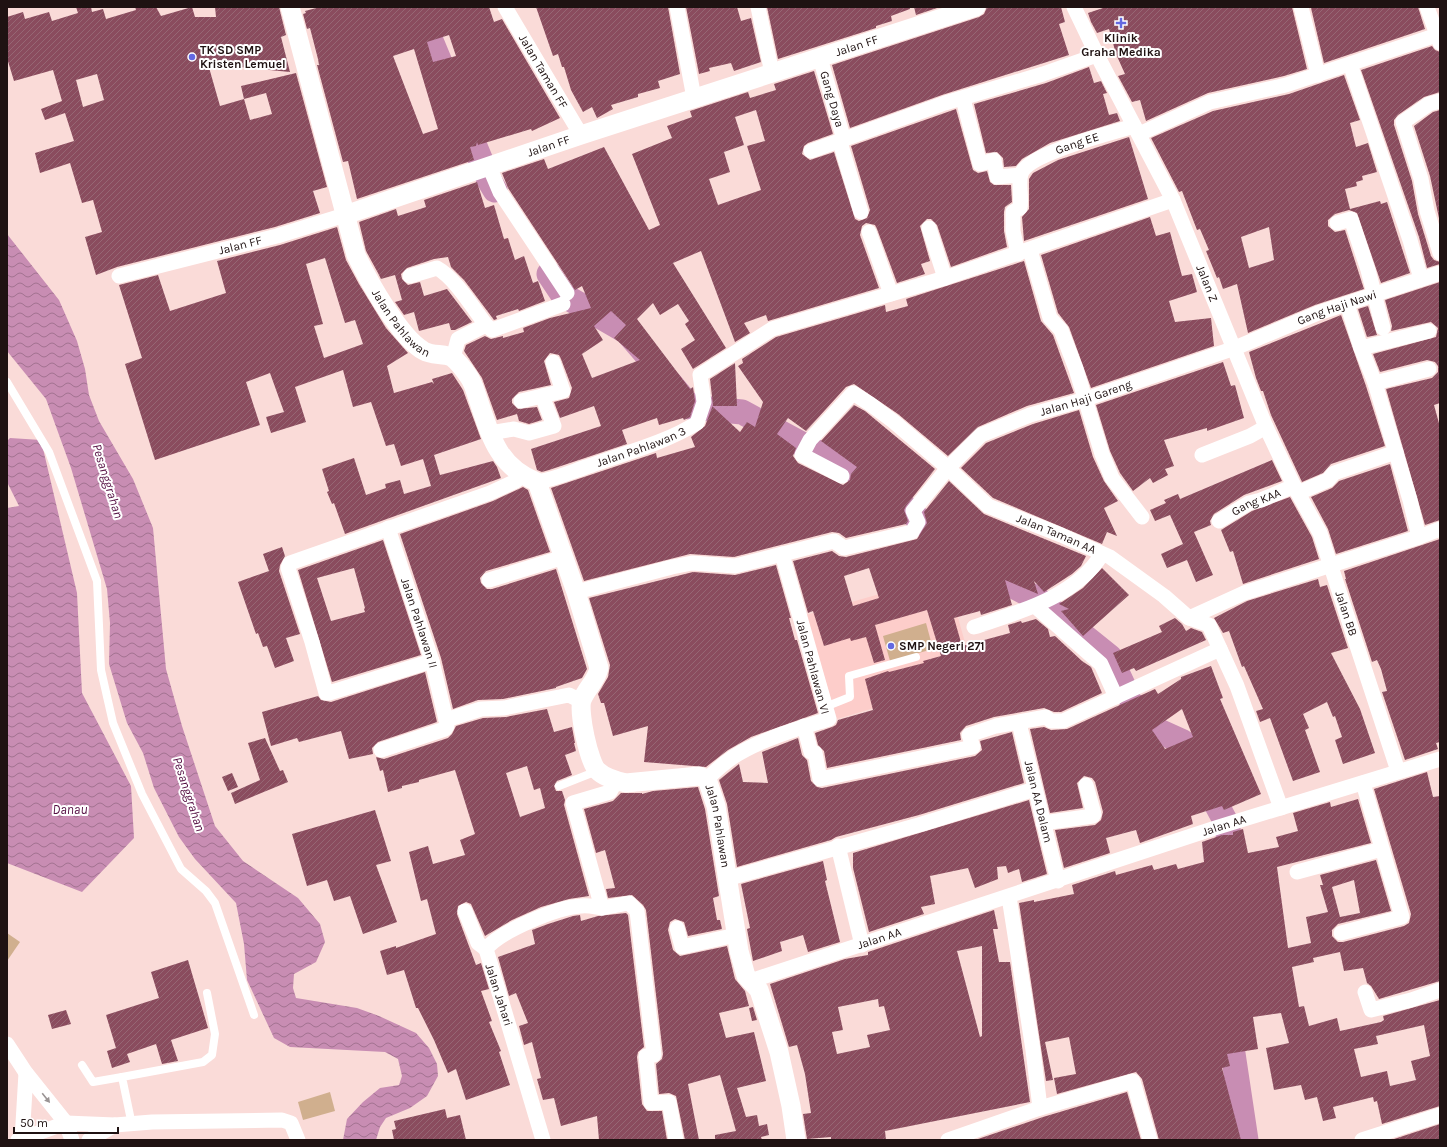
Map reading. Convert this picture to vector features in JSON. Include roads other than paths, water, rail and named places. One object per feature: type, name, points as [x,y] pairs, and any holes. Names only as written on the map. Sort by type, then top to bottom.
[{"type":"street","name":"Jalan Pahlawan","points":[[290,7],[356,255],[366,276],[410,340],[424,351],[453,358]]},
{"type":"street","name":"Jalan Taman FF","points":[[505,7],[581,135]]},
{"type":"street","points":[[677,7],[694,98]]},
{"type":"street","points":[[758,7],[772,73]]},
{"type":"street","name":"Jalan FF","points":[[119,276],[277,236],[346,215],[581,135],[976,7]]},
{"type":"street","name":"Jalan Z","points":[[1074,7],[1096,55],[1173,200],[1235,348],[1266,427],[1296,490],[1320,533],[1331,564]]},
{"type":"street","points":[[1300,7],[1318,75]]},
{"type":"street","points":[[1427,7],[1439,38]]},
{"type":"street","name":"Gang EE","points":[[1022,172],[1029,163],[1064,148],[1137,130],[1210,102],[1286,85],[1350,64],[1439,38]]},
{"type":"street","points":[[811,152],[945,103],[963,99],[1096,55]]},
{"type":"street","name":"Gang Daya","points":[[820,58],[861,212]]},
{"type":"street","points":[[1350,64],[1410,240],[1421,279]]},
{"type":"street","points":[[963,99],[980,164],[994,160],[997,177],[1022,172],[1022,198],[1020,208],[1013,212],[1013,231],[1024,252],[1050,318],[1061,330],[1086,399],[1102,454],[1112,478],[1142,517]]},
{"type":"street","points":[[1440,101],[1429,104],[1403,122],[1421,179],[1427,211],[1440,253]]},
{"type":"street","points":[[410,276],[437,268],[440,269],[452,281],[486,325],[492,330],[565,299],[484,168]]},
{"type":"street","points":[[869,232],[891,294],[1024,252],[1173,200]]},
{"type":"street","points":[[1337,223],[1351,219],[1368,270],[1383,328]]},
{"type":"street","points":[[929,228],[945,278]]},
{"type":"street","name":"Gang Haji Nawi","points":[[1235,348],[1318,313],[1440,273]]},
{"type":"street","name":"Jalan Pahlawan 3","points":[[529,479],[557,479],[682,433],[697,423],[704,402],[700,375],[772,329],[891,294]]},
{"type":"street","points":[[1347,304],[1361,348],[1375,383],[1410,500],[1419,537]]},
{"type":"street","points":[[486,325],[458,340],[453,358],[470,377],[490,433],[504,460],[529,479],[564,557],[599,668],[598,674],[582,701],[581,717],[592,759],[597,771]]},
{"type":"street","points":[[1361,348],[1429,331]]},
{"type":"street","name":"Jalan Haji Gareng","points":[[948,468],[981,435],[1030,415],[1086,399],[1235,348]]},
{"type":"street","points":[[521,401],[563,391],[553,362]]},
{"type":"street","points":[[1375,383],[1428,369]]},
{"type":"street","name":"Jalan Taman AA","points":[[842,476],[802,455],[810,440],[853,394],[887,417],[948,468],[988,506],[1061,535],[1110,558],[1164,596],[1189,618],[1209,625],[1237,686],[1281,808]]},
{"type":"street","points":[[490,433],[514,430],[529,433],[554,426],[542,396]]},
{"type":"street","points":[[1202,455],[1250,436],[1266,427]]},
{"type":"street","name":"Gang KAA","points":[[1219,521],[1249,503],[1328,480],[1334,473],[1396,452]]},
{"type":"street","points":[[576,592],[672,566],[692,563],[735,566],[834,541],[844,548],[898,537],[912,532],[916,516],[948,468]]},
{"type":"street","points":[[432,661],[329,694],[326,693],[312,642],[288,568],[290,564],[490,493],[516,482],[529,479]]},
{"type":"street","name":"Jalan Pahlawan II","points":[[388,528],[432,661],[446,720]]},
{"type":"street","points":[[1189,618],[1244,593],[1419,537],[1440,528]]},
{"type":"street","name":"Jalan Pahlawan VI","points":[[707,778],[733,757],[747,749],[804,726],[828,719],[782,554]]},
{"type":"street","points":[[974,627],[1035,606],[1063,590],[1093,568],[1102,554]]},
{"type":"street","points":[[489,580],[564,557]]},
{"type":"street","name":"Jalan BB","points":[[1331,564],[1398,771]]},
{"type":"street","points":[[1035,606],[1101,664],[1116,697]]},
{"type":"street","points":[[804,726],[811,752],[815,753],[820,779],[973,747],[969,735],[996,726],[1046,717],[1051,721],[1063,721],[1220,649]]},
{"type":"street","points":[[381,750],[445,729],[446,720],[481,709],[504,708],[569,695],[582,701]]},
{"type":"street","name":"Jalan AA Dalam","points":[[1019,723],[1058,881]]},
{"type":"street","name":"Jalan AA","points":[[750,981],[1058,881],[1215,828],[1398,771],[1440,760]]},
{"type":"street","name":"Jalan Pahlawan","points":[[597,771],[616,781],[626,783],[699,776],[707,778],[716,806],[726,879],[736,935],[746,976],[759,990],[778,1052],[791,1106],[796,1140]]},
{"type":"street","points":[[602,908],[573,803],[610,792],[616,781]]},
{"type":"street","points":[[1341,933],[1402,917],[1363,782]]},
{"type":"street","points":[[1043,823],[1092,816],[1094,814],[1086,785]]},
{"type":"street","points":[[726,879],[838,846],[922,824],[1035,789]]},
{"type":"street","points":[[838,846],[862,945]]},
{"type":"street","points":[[1297,872],[1382,849]]},
{"type":"street","points":[[1009,897],[1034,1050],[1040,1108]]},
{"type":"street","name":"Jalan Jahari","points":[[543,1140],[486,949],[503,934],[539,918],[581,906],[602,908],[629,903],[637,910],[654,1055],[646,1056],[651,1103],[669,1102],[676,1140]]},
{"type":"street","points":[[465,911],[478,943],[486,949]]},
{"type":"street","points":[[677,928],[682,947],[736,935]]},
{"type":"street","points":[[1365,992],[1371,1010],[1411,1000],[1440,990]]},
{"type":"street","points":[[7,1044],[26,1073],[66,1123],[72,1140]]},
{"type":"street","points":[[26,1073],[20,1140],[66,1123],[132,1125],[152,1122],[282,1120],[290,1124],[298,1140]]},
{"type":"street","points":[[948,1140],[1040,1108],[1133,1081],[1150,1140]]},
{"type":"street","points":[[1362,1140],[1440,1115]]},
{"type":"street","points":[[89,1140],[115,1125]]},
{"type":"lane","points":[[7,382],[49,452],[97,581],[101,670],[113,723],[142,794],[181,869],[206,891],[215,904],[254,1015]]},
{"type":"lane","points":[[825,707],[850,697],[849,676],[916,657]]},
{"type":"lane","points":[[559,786],[597,771]]},
{"type":"lane","points":[[82,1065],[93,1082],[122,1078],[203,1062],[212,1055],[215,1034],[207,993]]},
{"type":"lane","points":[[122,1078],[132,1125]]},
{"type":"water","name":"Pesanggrahan","points":[[7,234],[59,300],[77,341],[85,369],[89,395],[99,421],[133,479],[153,528],[166,669],[182,726],[215,826],[243,861],[298,898],[320,924],[325,942],[316,962],[294,974],[293,988],[296,998],[357,1008],[379,1016],[416,1033],[429,1048],[437,1064],[438,1076],[427,1096],[410,1108],[386,1118],[380,1127],[376,1140],[343,1140],[347,1119],[363,1102],[380,1088],[399,1085],[402,1076],[398,1059],[385,1052],[290,1047],[274,1038],[247,980],[244,944],[236,903],[195,859],[179,837],[154,788],[143,753],[127,723],[109,664],[110,623],[107,589],[71,468],[46,399],[7,351]]},
{"type":"water","name":"Danau","points":[[10,438],[41,440],[77,593],[82,693],[131,786],[134,838],[82,892],[7,863],[7,508],[19,506],[7,482],[7,441]]},
{"type":"waterway","points":[[417,7],[489,180],[495,190]]},
{"type":"waterway","points":[[549,274],[563,295],[627,332],[646,354]]},
{"type":"waterway","points":[[670,383],[690,407],[742,412],[822,455],[848,466],[893,497],[957,552],[984,571],[1038,599]]},
{"type":"waterway","points":[[1054,612],[1110,657],[1123,685]]},
{"type":"waterway","points":[[1132,704],[1141,723],[1183,742],[1228,826],[1229,868]]},
{"type":"waterway","points":[[1228,1020],[1246,1140]]},
{"type":"place","name":"Klinik Graha Medika","points":[[1121,23]]},
{"type":"place","name":"TK SD SMP Kristen Lemuel","points":[[192,57]]},
{"type":"place","name":"SMP Negeri 271","points":[[891,646]]}]
